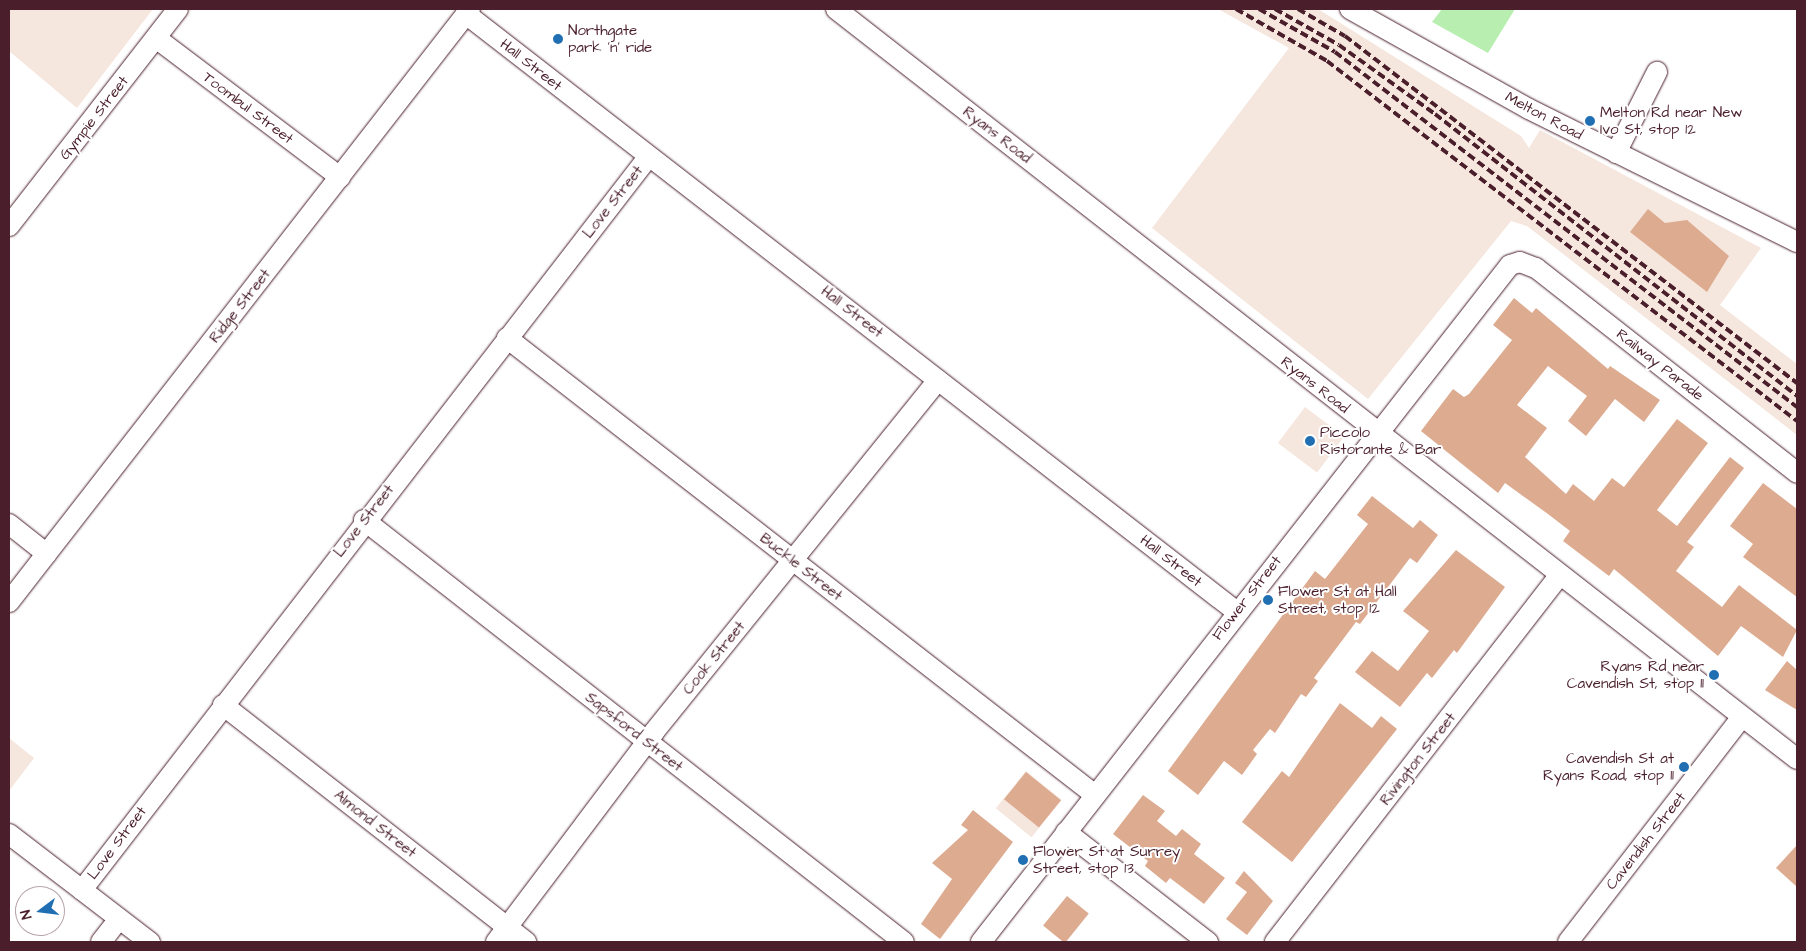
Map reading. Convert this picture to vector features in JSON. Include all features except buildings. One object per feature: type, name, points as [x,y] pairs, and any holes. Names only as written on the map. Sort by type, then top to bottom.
[{"type":"street","name":"Gympie Street","points":[[9,226],[178,9]]},
{"type":"street","name":"Ryans Road","points":[[836,9],[1376,433],[1797,759]]},
{"type":"street","name":"Melton Road","points":[[1350,9],[1616,153],[1797,242]]},
{"type":"street","name":"Hall Street","points":[[468,11],[649,156],[1237,612]]},
{"type":"street","name":"Ridge Street","points":[[9,602],[468,11]]},
{"type":"street","name":"Toombul Street","points":[[156,38],[340,177]]},
{"type":"street","points":[[1616,153],[1657,72]]},
{"type":"street","name":"Love Street","points":[[82,890],[364,520],[649,156]]},
{"type":"street","name":"Flower Street","points":[[981,942],[1506,268],[1520,262]]},
{"type":"street","name":"Railway Parade","points":[[1520,262],[1536,268],[1797,473]]},
{"type":"street","name":"Buckle Street","points":[[507,338],[1095,795]]},
{"type":"street","name":"Cook Street","points":[[501,935],[648,743],[938,380]]},
{"type":"street","name":"Sapsford Street","points":[[364,520],[904,942]]},
{"type":"street","points":[[9,524],[47,554]]},
{"type":"street","name":"Rivington Street","points":[[1275,942],[1560,575]]},
{"type":"street","name":"Almond Street","points":[[223,705],[501,935],[526,942]]},
{"type":"street","name":"Cavendish Street","points":[[1568,942],[1742,717]]},
{"type":"street","points":[[1066,832],[1208,942]]},
{"type":"street","points":[[9,834],[150,942]]},
{"type":"street","points":[[101,942],[119,919]]},
{"type":"shaded area","points":[[9,9],[153,9],[77,108],[9,51]]},
{"type":"shaded area","points":[[1218,9],[1318,9],[1521,136],[1529,148],[1540,130],[1761,248],[1720,305],[1797,364],[1797,435],[1527,226],[1511,221],[1368,399],[1152,228],[1289,48]]},
{"type":"shaded area","points":[[1305,407],[1344,436],[1317,472],[1278,443]]},
{"type":"shaded area","points":[[9,738],[34,758],[9,791]]},
{"type":"shaded area","points":[[1026,771],[1062,800],[1032,837],[996,808]]},
{"type":"green space","points":[[1442,9],[1515,9],[1488,53],[1432,22]]},
{"type":"railway","points":[[1236,9],[1327,61],[1797,421]]},
{"type":"railway","points":[[1259,9],[1335,52],[1797,407]]},
{"type":"railway","points":[[1275,9],[1339,45],[1435,114],[1797,396]]},
{"type":"railway","points":[[1298,9],[1345,36],[1797,383]]},
{"type":"place","name":"Northgate park 'n' ride","points":[[558,39]]},
{"type":"place","name":"Melton Rd near New Ivo St, stop 12","points":[[1590,121]]},
{"type":"place","name":"Piccolo Ristorante & Bar","points":[[1310,441]]},
{"type":"place","name":"Flower St at Hall Street, stop 12","points":[[1268,600]]},
{"type":"place","name":"Ryans Rd near Cavendish St, stop 11","points":[[1714,675]]},
{"type":"place","name":"Cavendish St at Ryans Road, stop 11","points":[[1684,767]]},
{"type":"place","name":"Flower St at Surrey Street, stop 13","points":[[1023,860]]}]
